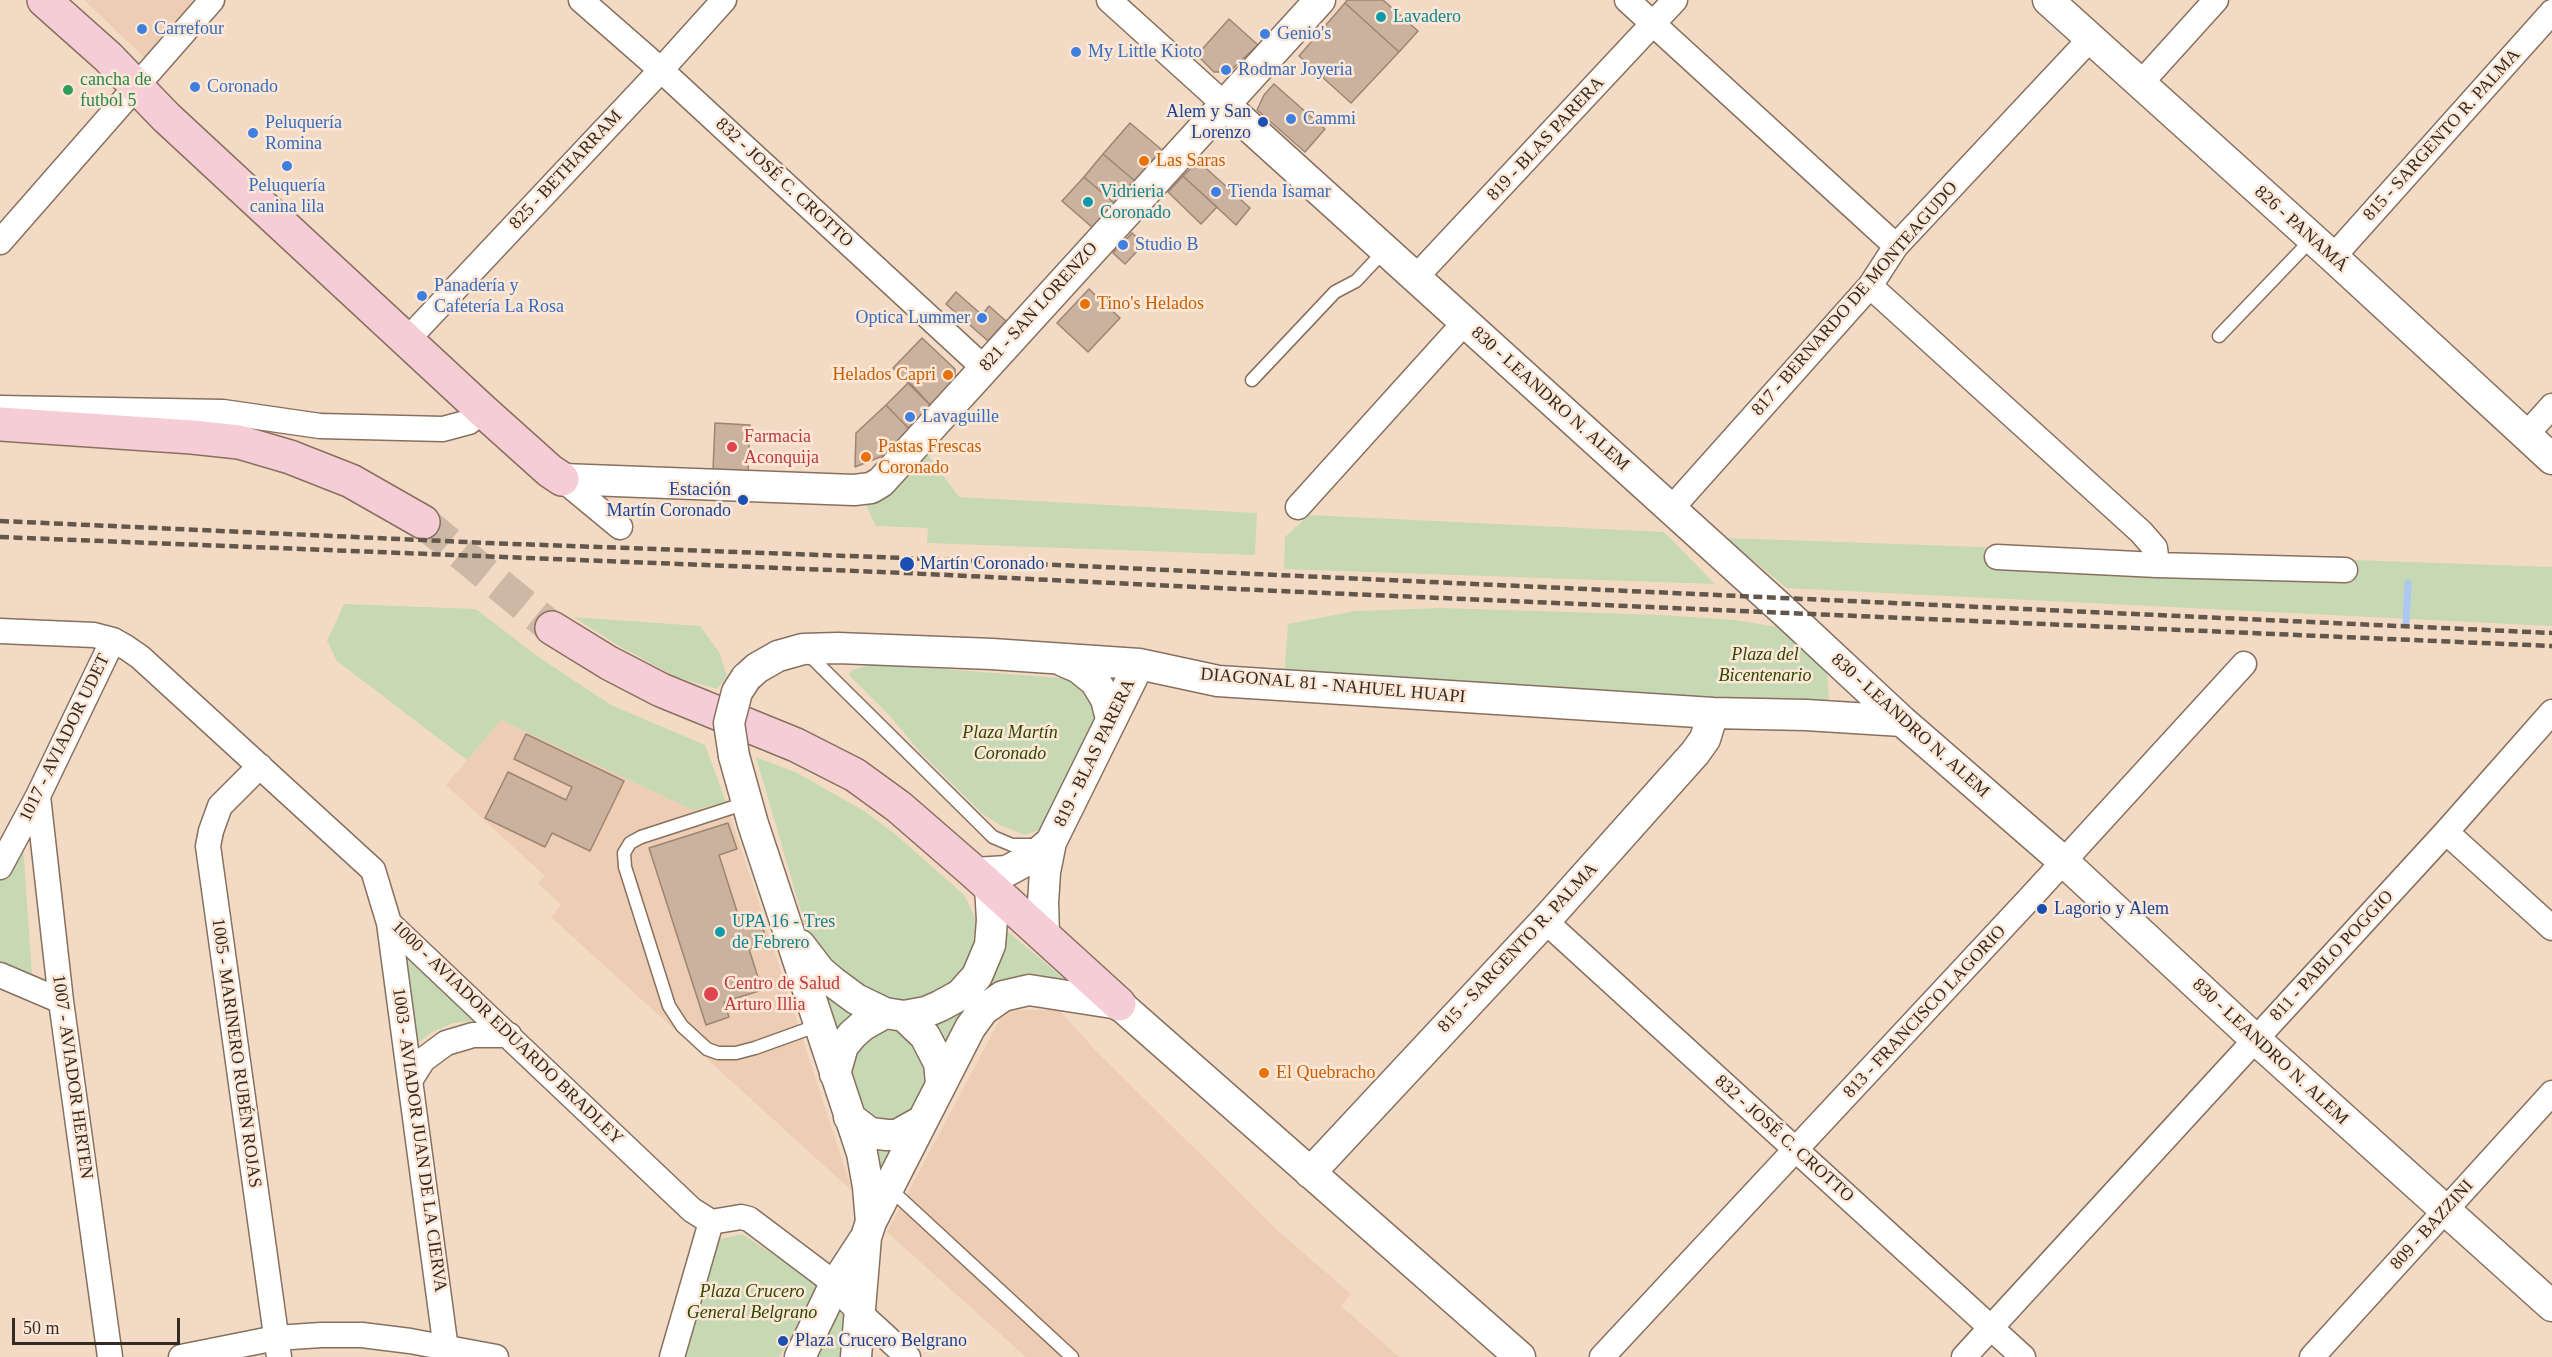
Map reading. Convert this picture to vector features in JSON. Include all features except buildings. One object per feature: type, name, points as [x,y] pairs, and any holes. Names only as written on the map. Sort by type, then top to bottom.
[{"type":"main road","points":[[44,0],[166,117],[482,410],[562,479]]},
{"type":"main road","points":[[0,424],[239,442],[290,457],[351,481],[423,522]]},
{"type":"main road","points":[[552,628],[609,663],[661,690],[787,741],[855,775],[899,807],[1044,934],[1119,1004]]},
{"type":"street","points":[[0,242],[212,0]]},
{"type":"street","name":"832 - JOSÉ C. CROTTO","points":[[581,0],[661,70],[984,368]]},
{"type":"street","name":"825 - BETHARRAM","points":[[408,339],[724,0]]},
{"type":"street","name":"830 - LEANDRO N. ALEM","points":[[1109,0],[1902,721],[2063,861],[2255,1040],[2552,1306]]},
{"type":"street","name":"821 - SAN LORENZO","points":[[562,479],[854,490],[870,488],[881,482],[1320,0]]},
{"type":"street","points":[[1627,0],[1896,246]]},
{"type":"street","name":"819 - BLAS PARERA","points":[[1416,277],[1675,0]]},
{"type":"street","name":"826 - PANAMÁ","points":[[2048,0],[2552,459]]},
{"type":"street","points":[[2140,84],[2216,0]]},
{"type":"street","name":"815 - SARGENTO R. PALMA","points":[[2322,248],[2552,12]]},
{"type":"street","name":"817 - BERNARDO DE MONTEAGUDO","points":[[1671,509],[1870,286],[1896,246],[2090,39]]},
{"type":"street","points":[[1870,286],[2141,532],[2155,548],[2157,565]]},
{"type":"street","points":[[1298,507],[1465,322]]},
{"type":"street","points":[[2525,436],[2552,406]]},
{"type":"street","points":[[0,408],[223,412],[320,426],[443,429],[469,422],[482,410]]},
{"type":"street","points":[[562,479],[620,527]]},
{"type":"street","points":[[1997,557],[2157,565],[2345,570]]},
{"type":"street","name":"1000 - AVIADOR EDUARDO BRADLEY","points":[[0,630],[72,633],[112,640],[140,657],[373,870],[389,923],[692,1210],[711,1222]]},
{"type":"street","name":"1017 - AVIADOR UDET","points":[[0,867],[38,796],[112,640]]},
{"type":"street","name":"DIAGONAL 81 - NAHUEL HUAPI","points":[[835,1074],[747,802],[730,740],[732,707],[746,678],[757,668],[778,656],[803,649],[968,653],[1139,664],[1218,681],[1713,713],[1806,715],[1902,721]]},
{"type":"street","points":[[1060,659],[1079,668],[1095,681],[1106,699],[1111,719]]},
{"type":"street","name":"813 - FRANCISCO LAGORIO","points":[[1602,1357],[1797,1150],[2244,663]]},
{"type":"street","name":"819 - BLAS PARERA","points":[[1044,934],[1042,903],[1051,842],[1139,664]]},
{"type":"street","name":"811 - PABLO POGGIO","points":[[1964,1357],[2446,832],[2552,712]]},
{"type":"street","name":"815 - SARGENTO R. PALMA","points":[[1310,1173],[1545,921],[1695,753],[1705,739],[1713,713]]},
{"type":"street","name":"1005 - MARINERO RUBÉN ROJAS","points":[[260,766],[220,806],[213,823],[208,846],[278,1348]]},
{"type":"street","name":"1007 - AVIADOR HERTEN","points":[[38,796],[61,1001],[110,1357]]},
{"type":"street","points":[[2446,832],[2552,928]]},
{"type":"street","name":"819 - BLAS PARERA","points":[[982,879],[1007,871],[1033,857],[1051,842]]},
{"type":"street","points":[[856,1357],[869,1229],[866,1168],[835,1074],[843,1046],[862,1026],[895,1014],[940,1006],[960,995],[977,976],[990,945],[992,920],[982,879]]},
{"type":"street","name":"832 - JOSÉ C. CROTTO","points":[[1545,921],[2022,1357]]},
{"type":"street","name":"1003 - AVIADOR JUAN DE LA CIERVA","points":[[389,923],[446,1352]]},
{"type":"street","name":"DIAGONAL 81 - NAHUEL HUAPI","points":[[788,926],[820,971],[856,999],[895,1014]]},
{"type":"street","points":[[0,975],[61,1001]]},
{"type":"street","points":[[800,1357],[834,1286],[869,1229],[970,1028],[983,1010],[1003,996],[1029,990],[1119,1004],[1520,1357]]},
{"type":"street","points":[[895,1014],[925,1036],[939,1063],[941,1083]]},
{"type":"street","points":[[411,1079],[423,1060],[446,1043],[473,1035],[509,1035]]},
{"type":"street","name":"809 - BAZZINI","points":[[2312,1357],[2552,1093]]},
{"type":"street","points":[[849,1117],[870,1133],[887,1135],[897,1134],[922,1121]]},
{"type":"street","points":[[672,1357],[711,1222],[741,1217],[749,1220],[819,1271],[908,1357]]},
{"type":"street","points":[[181,1357],[278,1348],[362,1335],[446,1352],[496,1357]]},
{"type":"lane","points":[[2219,336],[2322,248]]},
{"type":"lane","points":[[1252,380],[1335,292],[1356,281],[1385,249]]},
{"type":"lane","points":[[803,649],[993,837],[1012,845],[1025,846],[1051,842]]},
{"type":"lane","points":[[747,802],[641,837],[630,843],[624,853],[625,867],[662,984],[671,1011],[682,1026],[707,1049],[718,1053],[736,1053],[755,1048],[819,1024]]},
{"type":"lane","points":[[888,1188],[1072,1357]]},
{"type":"shaded area","name":"Carrefour","points":[[84,0],[194,0],[145,58]]},
{"type":"shaded area","name":"Centro de Salud Arturo Illia","points":[[501,720],[693,810],[726,802],[852,1191],[551,917],[561,905],[538,883],[545,876],[446,785]]},
{"type":"shaded area","points":[[1005,1010],[1059,1010],[1098,1053],[1279,1232],[1351,1294],[1341,1306],[1399,1357],[1026,1357],[887,1232]]},
{"type":"green space","points":[[922,447],[959,497],[1257,513],[1255,555],[927,543],[928,528],[876,526],[860,493]]},
{"type":"green space","points":[[1309,515],[1664,532],[1715,584],[1284,569],[1285,537]]},
{"type":"green space","points":[[1726,538],[2552,567],[2552,626],[1787,588]]},
{"type":"green space","points":[[344,604],[476,609],[537,656],[611,705],[705,745],[726,802],[693,810],[501,720],[467,760],[337,661],[327,641]]},
{"type":"green space","name":"Plaza del Bicentenario","points":[[1441,608],[1662,615],[1734,620],[1790,629],[1827,674],[1829,698],[1824,704],[1284,679],[1288,624],[1355,611]]},
{"type":"green space","points":[[573,617],[700,626],[719,652],[727,676],[717,689],[676,677]]},
{"type":"green space","name":"Plaza Martín Coronado","points":[[875,664],[1062,678],[1081,687],[1094,705],[1098,727],[1045,828],[1025,835],[1000,825],[983,814],[921,753],[891,717],[849,675],[852,670]]},
{"type":"green space","points":[[756,757],[797,773],[864,811],[895,834],[964,895],[979,925],[968,974],[942,995],[886,1004],[812,949]]},
{"type":"green space","points":[[22,831],[32,974],[0,965],[0,876]]},
{"type":"green space","points":[[1006,930],[1076,989],[986,992]]},
{"type":"green space","points":[[401,945],[477,1021],[453,1023],[432,1032],[416,1044]]},
{"type":"green space","points":[[816,983],[862,1013],[834,1041]]},
{"type":"green space","points":[[963,1012],[945,1042],[933,1026]]},
{"type":"green space","points":[[879,1031],[895,1031],[909,1037],[921,1057],[924,1080],[921,1099],[908,1117],[888,1124],[868,1121],[850,1089],[852,1060],[861,1047]]},
{"type":"green space","points":[[871,1142],[901,1146],[880,1178]]},
{"type":"green space","name":"Plaza Crucero General Belgrano","points":[[742,1234],[815,1282],[818,1293],[779,1357],[685,1357],[716,1240]]},
{"type":"green space","points":[[838,1312],[845,1316],[845,1357],[805,1357]]},
{"type":"waterway","points":[[2406,622],[2408,583]]},
{"type":"tunnel","points":[[423,522],[552,628]]},
{"type":"railway","points":[[0,521],[488,543],[904,558],[2552,633]]},
{"type":"railway","points":[[0,537],[906,573],[2552,646]]},
{"type":"place","name":"Lavadero","points":[[1381,17]]},
{"type":"place","name":"Carrefour","points":[[142,29]]},
{"type":"place","name":"Genio's","points":[[1265,34]]},
{"type":"place","name":"My Little Kioto","points":[[1076,52]]},
{"type":"place","name":"Rodmar Joyeria","points":[[1226,70]]},
{"type":"place","name":"Coronado","points":[[195,87]]},
{"type":"place","name":"cancha de futbol 5","points":[[68,90]]},
{"type":"place","name":"Cammi","points":[[1291,119]]},
{"type":"place","name":"Alem y San Lorenzo","points":[[1263,122]]},
{"type":"place","name":"Peluquería Romina","points":[[253,133]]},
{"type":"place","name":"Las Saras","points":[[1144,161]]},
{"type":"place","name":"Peluquería canina lila","points":[[287,166]]},
{"type":"place","name":"Tienda Isamar","points":[[1216,192]]},
{"type":"place","name":"Vidrieria Coronado","points":[[1088,202]]},
{"type":"place","name":"Studio B","points":[[1123,245]]},
{"type":"place","name":"Panadería y Cafetería La Rosa","points":[[422,296]]},
{"type":"place","name":"Tino's Helados","points":[[1085,304]]},
{"type":"place","name":"Optica Lummer","points":[[982,318]]},
{"type":"place","name":"Helados Capri","points":[[948,375]]},
{"type":"place","name":"Lavaguille","points":[[910,417]]},
{"type":"place","name":"Farmacia Aconquija","points":[[732,447]]},
{"type":"place","name":"Pastas Frescas Coronado","points":[[866,457]]},
{"type":"place","name":"Estación Martín Coronado","points":[[743,500]]},
{"type":"place","name":"Martín Coronado","points":[[907,564]]},
{"type":"place","name":"Lagorio y Alem","points":[[2042,909]]},
{"type":"place","name":"UPA 16 - Tres de Febrero","points":[[720,932]]},
{"type":"place","name":"Centro de Salud Arturo Illia","points":[[711,994]]},
{"type":"place","name":"El Quebracho","points":[[1264,1073]]},
{"type":"place","name":"Plaza Crucero Belgrano","points":[[783,1341]]}]
